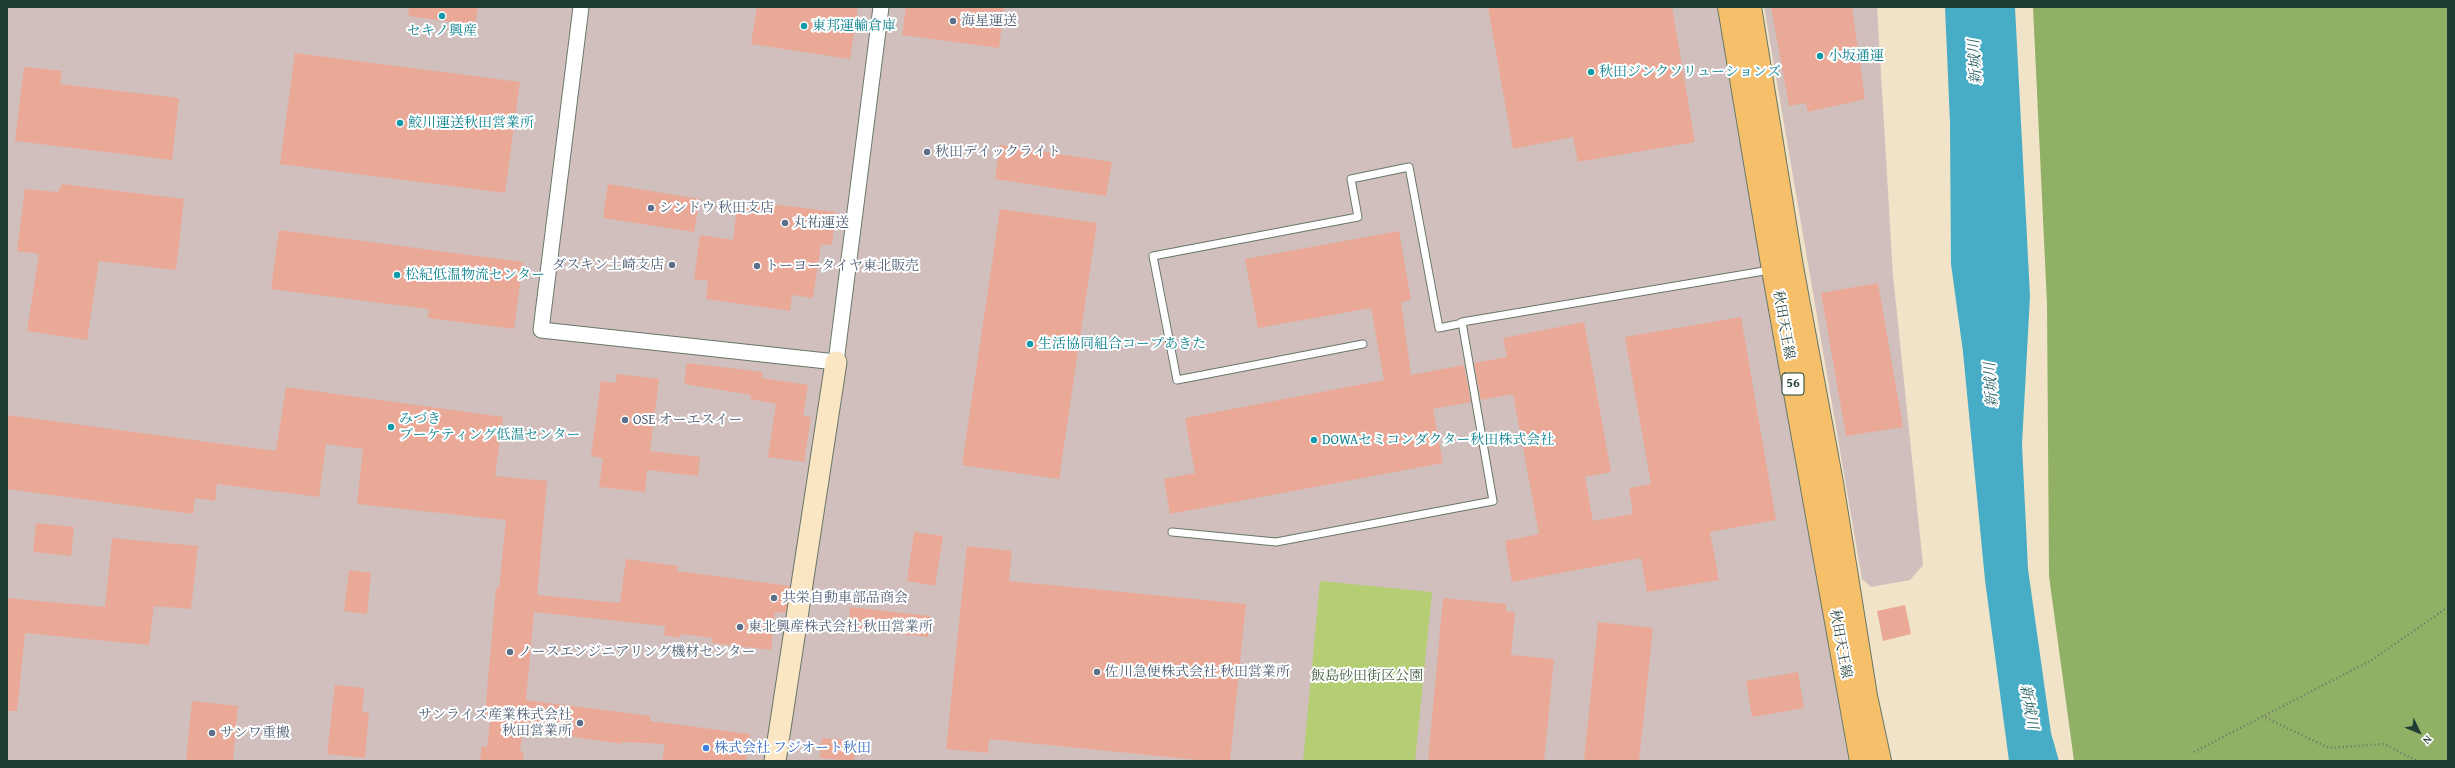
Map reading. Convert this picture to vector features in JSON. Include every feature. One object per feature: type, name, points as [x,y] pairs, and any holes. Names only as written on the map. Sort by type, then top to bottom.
[{"type":"main road","name":"秋田天王線","points":[[1729,7],[1783,268],[1840,528],[1866,696],[1880,761]]},
{"type":"main road","name":"秋田天王線","points":[[1750,7],[1783,268],[1861,761]]},
{"type":"street","points":[[581,7],[541,330],[836,362]]},
{"type":"street","points":[[775,761],[836,362],[880,7]]},
{"type":"lane","points":[[1363,344],[1176,380],[1154,256],[1358,217],[1351,179],[1409,167],[1439,328],[1783,268]]},
{"type":"lane","points":[[1172,532],[1276,542],[1493,501],[1462,323]]},
{"type":"path","points":[[2194,752],[2262,716],[2333,682],[2372,660],[2448,607]]},
{"type":"path","points":[[2262,716],[2329,748],[2384,744],[2417,761]]},
{"type":"shaded area","points":[[7,7],[1721,7],[1732,89],[1849,761],[7,761]]},
{"type":"shaded area","points":[[1764,7],[1877,7],[1893,275],[1923,565],[1910,580],[1871,587],[1862,579]]},
{"type":"green space","points":[[2033,7],[2448,7],[2448,761],[2074,761],[2049,576],[2047,304]]},
{"type":"green space","name":"飯島砂田街区公園","points":[[1320,581],[1432,592],[1415,761],[1303,761]]},
{"type":"water","name":"新城川","points":[[1945,7],[2015,7],[2030,296],[2022,444],[2028,569],[2051,733],[2059,761],[2009,761],[1985,580],[1963,352],[1951,264],[1950,123]]},
{"type":"building","name":"セキノ興産","points":[[409,7],[478,7],[475,25],[408,16]]},
{"type":"building","name":"東邦運輸倉庫","points":[[757,7],[858,7],[850,59],[751,44]]},
{"type":"building","name":"海星運送","points":[[906,7],[1004,7],[999,48],[902,35]]},
{"type":"building","name":"秋田ジンクソリューションズ","points":[[1488,7],[1672,7],[1695,142],[1578,162],[1573,137],[1513,149]]},
{"type":"building","name":"小坂通運","points":[[1771,7],[1852,7],[1865,99],[1808,112],[1806,103],[1789,106]]},
{"type":"building","name":"鮫川運送秋田営業所","points":[[295,53],[520,82],[505,193],[280,164]]},
{"type":"building","points":[[24,67],[62,71],[60,84],[179,98],[172,160],[15,141]]},
{"type":"building","points":[[1000,145],[1112,162],[1106,196],[995,179]]},
{"type":"building","points":[[62,184],[184,199],[176,270],[99,261],[87,340],[27,331],[39,254],[17,251],[25,189],[58,192]]},
{"type":"building","name":"シンドウ 秋田支店","points":[[608,184],[700,199],[694,232],[603,218]]},
{"type":"building","name":"トーヨータイヤ東北販売","points":[[738,200],[836,212],[832,245],[821,244],[813,298],[792,295],[790,311],[706,299],[708,281],[694,279],[700,235],[733,240]]},
{"type":"building","name":"生活協同組合コープあきた","points":[[1000,209],[1097,223],[1059,479],[962,465]]},
{"type":"building","name":"松紀低温物流センター","points":[[279,230],[523,262],[514,329],[428,318],[429,309],[271,289]]},
{"type":"building","points":[[1399,231],[1411,300],[1401,302],[1411,375],[1464,365],[1471,402],[1433,409],[1443,463],[1170,514],[1164,479],[1195,473],[1185,418],[1384,380],[1371,308],[1258,328],[1245,259]]},
{"type":"building","points":[[1878,283],[1903,427],[1846,436],[1821,293]]},
{"type":"building","points":[[1741,317],[1776,520],[1710,532],[1719,580],[1647,592],[1641,558],[1512,582],[1505,541],[1539,534],[1513,394],[1481,400],[1474,363],[1507,357],[1503,338],[1584,322],[1611,472],[1585,477],[1593,521],[1633,514],[1629,488],[1651,484],[1625,337]]},
{"type":"building","points":[[687,363],[763,372],[762,378],[808,385],[803,416],[811,417],[804,462],[768,457],[776,404],[750,399],[751,395],[684,384]]},
{"type":"building","name":"OSE オーエスイー","points":[[617,374],[659,379],[650,451],[700,457],[698,476],[647,470],[645,492],[599,487],[603,458],[591,456],[601,381],[616,383]]},
{"type":"building","points":[[286,387],[503,417],[495,476],[547,481],[537,595],[620,603],[626,559],[678,566],[677,571],[790,586],[786,613],[775,612],[771,650],[712,643],[712,638],[681,634],[680,638],[664,635],[665,626],[534,612],[526,700],[650,716],[650,721],[750,734],[746,761],[662,761],[665,744],[622,742],[621,744],[523,729],[520,751],[524,752],[523,761],[480,761],[482,746],[487,747],[491,714],[485,714],[496,588],[499,588],[506,520],[357,504],[363,449],[326,444],[319,497],[217,484],[215,501],[195,498],[193,514],[7,489],[7,415],[276,451]]},
{"type":"building","points":[[36,523],[74,527],[71,556],[33,552]]},
{"type":"building","points":[[914,532],[943,536],[935,586],[907,581]]},
{"type":"building","points":[[112,538],[198,546],[191,609],[154,606],[149,645],[25,633],[17,711],[7,711],[7,598],[105,607]]},
{"type":"building","name":"佐川急便株式会社 秋田営業所","points":[[967,546],[1012,551],[1009,581],[1246,604],[1230,761],[1209,761],[989,739],[988,753],[946,749]]},
{"type":"building","points":[[349,570],[371,573],[367,614],[344,611]]},
{"type":"building","points":[[1443,598],[1506,604],[1506,611],[1515,612],[1511,655],[1554,659],[1544,761],[1428,761]]},
{"type":"building","points":[[1905,605],[1911,634],[1883,641],[1877,611]]},
{"type":"building","points":[[850,607],[931,616],[928,637],[848,628]]},
{"type":"building","points":[[1598,622],[1653,628],[1639,761],[1584,760]]},
{"type":"building","points":[[1798,672],[1804,708],[1752,717],[1746,681]]},
{"type":"building","points":[[335,685],[364,688],[362,712],[369,713],[365,758],[327,754]]},
{"type":"building","name":"サンワ重搬","points":[[192,701],[238,706],[233,761],[186,761]]},
{"type":"building","points":[[822,738],[856,741],[854,761],[820,758]]},
{"type":"place","name":"セキノ興産","points":[[442,16]]},
{"type":"place","name":"海星運送","points":[[953,21]]},
{"type":"place","name":"東邦運輸倉庫","points":[[804,26]]},
{"type":"place","name":"小坂通運","points":[[1820,56]]},
{"type":"place","name":"秋田ジンクソリューションズ","points":[[1591,72]]},
{"type":"place","name":"鮫川運送秋田営業所","points":[[400,123]]},
{"type":"place","name":"秋田デイックライト","points":[[927,152]]},
{"type":"place","name":"シンドウ 秋田支店","points":[[651,208]]},
{"type":"place","name":"丸祐運送","points":[[785,223]]},
{"type":"place","name":"ダスキン土崎支店","points":[[672,265]]},
{"type":"place","name":"トーヨータイヤ東北販売","points":[[757,266]]},
{"type":"place","name":"松紀低温物流センター","points":[[397,275]]},
{"type":"place","name":"生活協同組合コープあきた","points":[[1030,344]]},
{"type":"place","name":"OSE オーエスイー","points":[[625,420]]},
{"type":"place","name":"みづき ブーケティング低温センター","points":[[391,427]]},
{"type":"place","name":"DOWAセミコンダクター秋田株式会社","points":[[1314,440]]},
{"type":"place","name":"共栄自動車部品商会","points":[[774,598]]},
{"type":"place","name":"東北興産株式会社 秋田営業所","points":[[740,627]]},
{"type":"place","name":"ノースエンジニアリング機材センター","points":[[510,652]]},
{"type":"place","name":"佐川急便株式会社 秋田営業所","points":[[1097,672]]},
{"type":"place","name":"サンライズ産業株式会社 秋田営業所","points":[[580,723]]},
{"type":"place","name":"サンワ重搬","points":[[212,733]]},
{"type":"place","name":"株式会社 フジオート秋田","points":[[706,748]]}]
